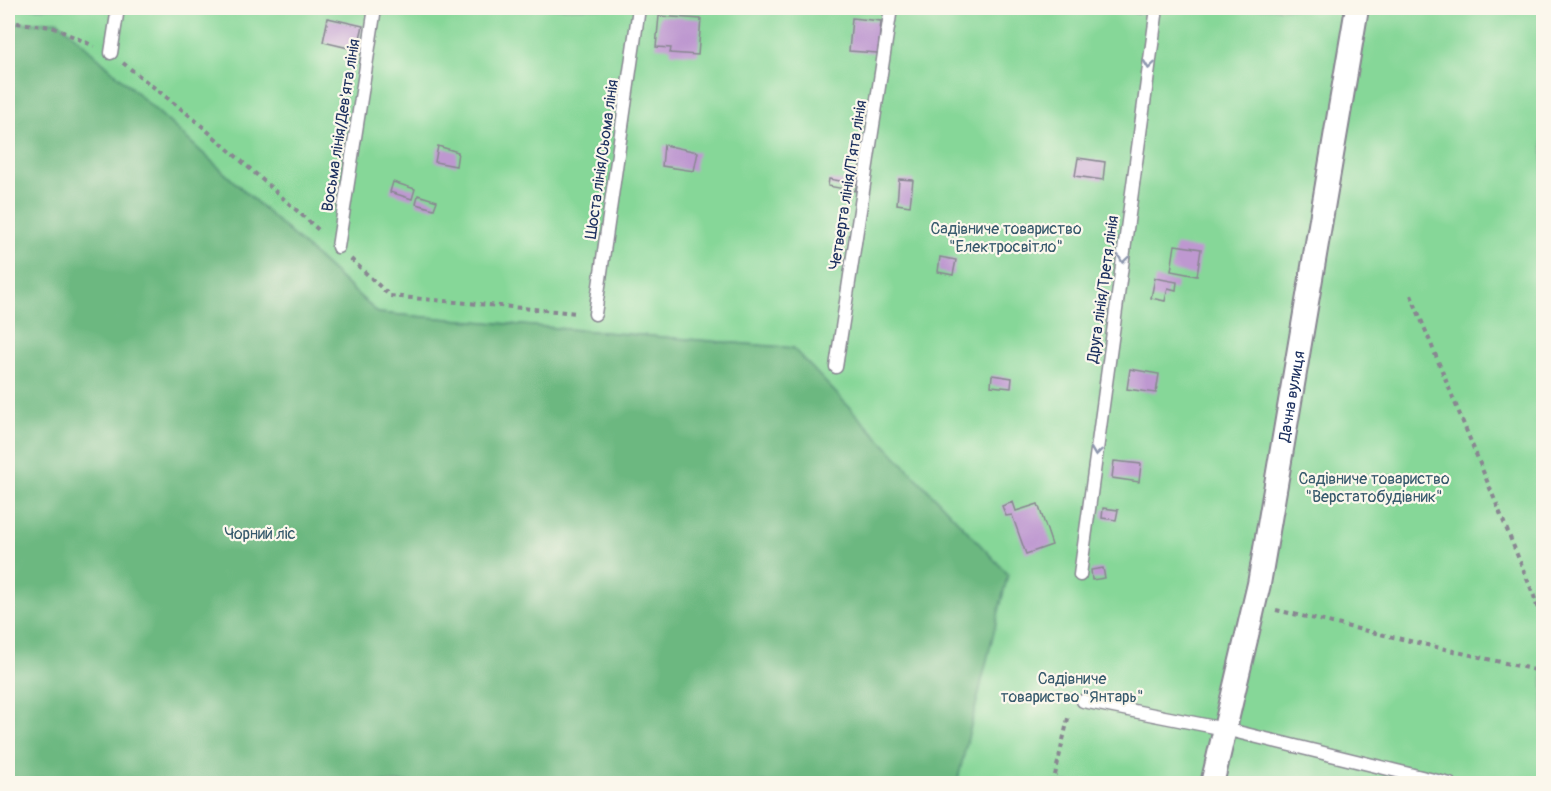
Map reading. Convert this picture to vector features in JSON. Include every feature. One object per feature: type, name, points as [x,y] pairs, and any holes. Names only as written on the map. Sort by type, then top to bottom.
[{"type":"street","name":"Дачна вулиця","points":[[1212,783],[1254,605],[1357,8]]},
{"type":"lane","points":[[111,53],[118,8]]},
{"type":"lane","name":"Восьма лінія/Дев'ята лінія","points":[[338,247],[375,8]]},
{"type":"lane","name":"Шоста лінія/Сьома лінія","points":[[595,314],[639,8]]},
{"type":"lane","name":"Четверта лінія/П'ята лінія","points":[[836,367],[891,8]]},
{"type":"lane","name":"Друга лінія/Третя лінія","points":[[1080,575],[1157,8]]},
{"type":"lane","points":[[1083,701],[1224,729],[1450,783]]},
{"type":"path","points":[[8,22],[52,27],[111,53],[194,119],[390,296],[595,314]]},
{"type":"path","points":[[1411,295],[1534,596],[1544,630]]},
{"type":"path","points":[[1254,605],[1544,672]]},
{"type":"path","points":[[1053,783],[1071,705],[1083,701]]},
{"type":"green space","points":[[8,8],[1543,8],[1543,783],[941,783],[794,348],[378,313],[95,55],[22,23],[8,24]]},
{"type":"green space","name":"Чорний ліс","points":[[58,21],[378,313],[793,348],[1008,574],[957,783],[8,783],[8,24]]},
{"type":"building","points":[[1115,8],[1143,8],[1142,14],[1114,11]]},
{"type":"building","points":[[659,16],[701,19],[698,55],[670,53],[671,48],[656,47]]},
{"type":"building","points":[[328,18],[363,26],[357,50],[323,42]]},
{"type":"building","points":[[852,18],[881,21],[878,53],[849,51]]},
{"type":"building","points":[[664,145],[698,152],[694,171],[662,166]]},
{"type":"building","points":[[438,146],[458,152],[456,166],[435,162]]},
{"type":"building","points":[[1078,158],[1105,162],[1103,180],[1075,176]]},
{"type":"building","points":[[829,179],[857,184],[855,191],[828,186]]},
{"type":"building","points":[[899,179],[913,180],[910,206],[897,204]]},
{"type":"building","points":[[393,182],[415,189],[412,199],[390,192]]},
{"type":"building","points":[[418,195],[437,201],[434,209],[416,204]]},
{"type":"building","points":[[1175,245],[1201,249],[1197,276],[1171,271]]},
{"type":"building","points":[[940,257],[956,260],[953,275],[938,272]]},
{"type":"building","points":[[1155,278],[1177,282],[1176,290],[1168,288],[1165,301],[1151,298]]},
{"type":"building","points":[[1130,369],[1159,374],[1156,393],[1127,389]]},
{"type":"building","points":[[992,375],[1012,378],[1011,388],[991,386]]},
{"type":"building","points":[[1114,461],[1141,464],[1139,482],[1112,478]]},
{"type":"building","points":[[1013,502],[1016,511],[1038,504],[1052,545],[1026,554],[1012,515],[1006,516],[1002,506]]},
{"type":"building","points":[[1103,508],[1118,510],[1116,520],[1102,518]]},
{"type":"building","points":[[1103,568],[1105,578],[1092,580],[1091,570]]},
{"type":"park label","name":"Садівниче товариство \"Електросвітло\"","points":[[1006,237]]},
{"type":"park label","name":"Садівниче товариство \"Верстатобудівник\"","points":[[1374,487]]},
{"type":"park label","name":"Садівниче товариство \"Янтарь\"","points":[[1072,687]]}]
